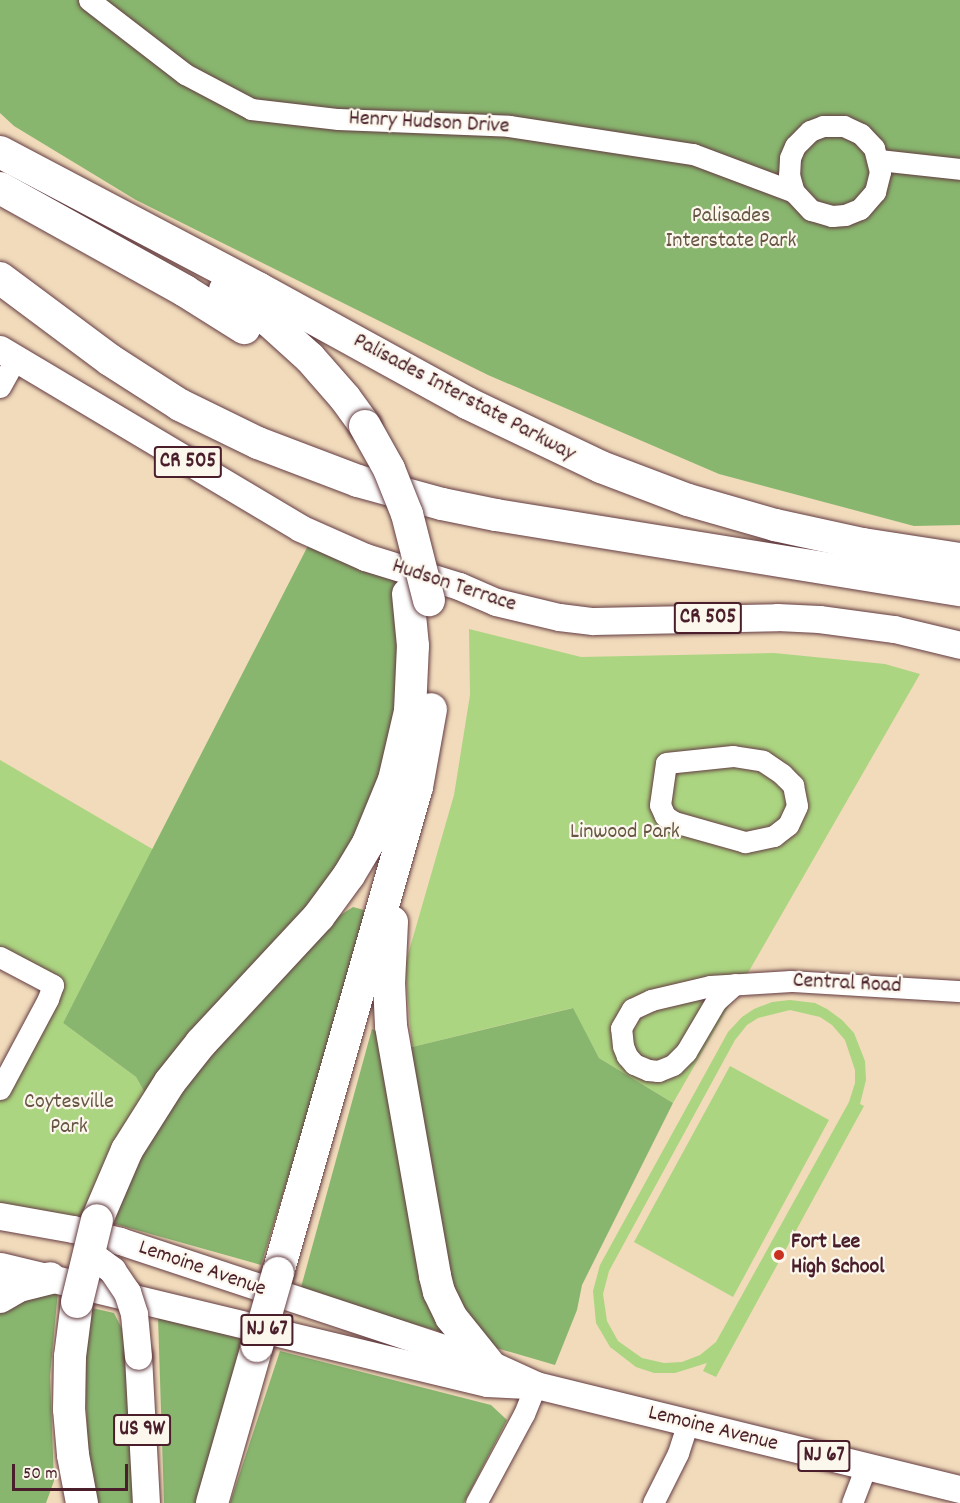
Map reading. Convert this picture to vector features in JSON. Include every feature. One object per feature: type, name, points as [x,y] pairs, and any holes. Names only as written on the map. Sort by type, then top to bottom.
[{"type":"highway","name":"Palisades Interstate Parkway","points":[[0,152],[258,288],[475,408],[575,456],[688,500],[775,525],[863,544],[960,559]]},
{"type":"highway","points":[[0,157],[86,212],[205,279],[255,311],[316,365],[357,432],[373,480],[419,597],[434,657],[431,711],[423,762],[212,1503]]},
{"type":"highway","points":[[0,188],[185,291],[247,330],[298,373],[357,432]]},
{"type":"highway","points":[[0,278],[133,376],[205,418],[290,456],[386,489],[496,515],[960,590]]},
{"type":"highway","points":[[0,288],[42,309]]},
{"type":"highway","points":[[60,1503],[70,1425],[70,1358],[77,1302],[97,1220],[128,1150],[170,1082],[201,1043],[319,916],[350,875],[368,843],[394,780],[410,711],[413,646],[419,597]]},
{"type":"highway","points":[[400,846],[389,967],[391,1026],[436,1284],[451,1317],[488,1363]]},
{"type":"highway","points":[[0,1297],[19,1286],[50,1278]]},
{"type":"highway","points":[[70,1425],[82,1503]]},
{"type":"main road","name":"Hudson Terrace","points":[[8,354],[300,528],[365,557],[459,586],[496,602],[559,617],[594,621],[777,617],[819,619],[894,629],[960,645]]},
{"type":"main road","name":"Lemoine Avenue","points":[[0,1216],[73,1229],[120,1241],[488,1363],[536,1385],[960,1489]]},
{"type":"main road","name":"US 9W","points":[[0,1229],[68,1246],[93,1256],[112,1270],[127,1292],[134,1314],[138,1356],[146,1503]]},
{"type":"main road","name":"Lemoine Avenue","points":[[0,1266],[487,1383],[536,1385]]},
{"type":"street","name":"Henry Hudson Drive","points":[[89,0],[185,74],[251,109],[338,119],[509,126],[693,154],[794,192],[805,206],[818,213],[832,216],[853,212],[866,203],[879,179],[879,160]]},
{"type":"street","points":[[794,192],[789,176],[790,158],[800,140],[816,129],[837,125],[856,130],[870,143],[879,160],[960,169]]},
{"type":"street","points":[[0,387],[8,354]]},
{"type":"street","points":[[733,756],[763,761],[793,785],[796,796],[797,806],[788,825],[774,836],[745,842],[674,822],[665,816],[660,805],[666,763],[733,756]]},
{"type":"street","points":[[0,957],[53,985],[48,999],[6,1064],[0,1089]]},
{"type":"street","name":"Central Road","points":[[735,984],[716,1001],[686,1053],[673,1065],[658,1071],[643,1069],[627,1056],[623,1046],[621,1028],[625,1017],[636,1006],[692,990],[735,984],[805,981],[960,991]]},
{"type":"street","points":[[476,1503],[524,1413],[536,1385]]},
{"type":"street","points":[[653,1503],[678,1453],[688,1422]]},
{"type":"street","points":[[852,1503],[866,1466]]},
{"type":"green space","name":"Palisades Interstate Park","points":[[0,0],[960,0],[960,525],[914,526],[719,474],[488,375],[136,200],[14,126],[0,113]]},
{"type":"green space","points":[[314,534],[381,562],[408,594],[382,813],[153,1107],[136,1077],[63,1023]]},
{"type":"green space","name":"Linwood Park","points":[[469,629],[581,657],[774,653],[885,664],[920,674],[673,1103],[599,1058],[572,1008],[412,1047],[405,965],[454,795],[470,695]]},
{"type":"green space","name":"Coytesville Park","points":[[0,760],[154,850],[63,1023],[136,1077],[153,1107],[97,1220],[0,1216],[0,1089],[53,986],[0,957]]},
{"type":"green space","points":[[353,907],[364,910],[366,926],[261,1265],[115,1224],[118,1205],[137,1159],[171,1098],[339,916]]},
{"type":"green space","points":[[790,1000],[815,1003],[842,1020],[854,1033],[865,1061],[866,1080],[860,1104],[864,1106],[716,1377],[703,1371],[707,1363],[675,1373],[654,1373],[636,1367],[610,1347],[596,1323],[593,1291],[600,1265],[728,1032],[742,1017],[772,1002]],"holes":[[[790,1010],[820,1017],[832,1025],[845,1040],[855,1070],[855,1083],[849,1102],[716,1342],[700,1355],[682,1362],[664,1363],[642,1358],[618,1341],[607,1321],[603,1294],[609,1271],[735,1040],[747,1025],[758,1018]]]},
{"type":"green space","points":[[573,1008],[599,1058],[673,1103],[582,1285],[577,1310],[555,1365],[300,1291],[372,1029],[412,1047]]},
{"type":"green space","points":[[730,1066],[829,1120],[733,1297],[634,1242]]},
{"type":"green space","points":[[58,1291],[50,1376],[54,1481],[46,1503],[0,1503],[0,1310],[4,1303]]},
{"type":"green space","points":[[92,1308],[114,1313],[122,1329],[127,1362],[136,1503],[96,1503],[88,1456],[85,1373],[87,1324]]},
{"type":"green space","points":[[158,1317],[245,1339],[202,1503],[164,1503]]},
{"type":"green space","points":[[280,1351],[491,1405],[507,1420],[464,1503],[230,1503]]},
{"type":"place","name":"Fort Lee High School","points":[[779,1255]]}]
